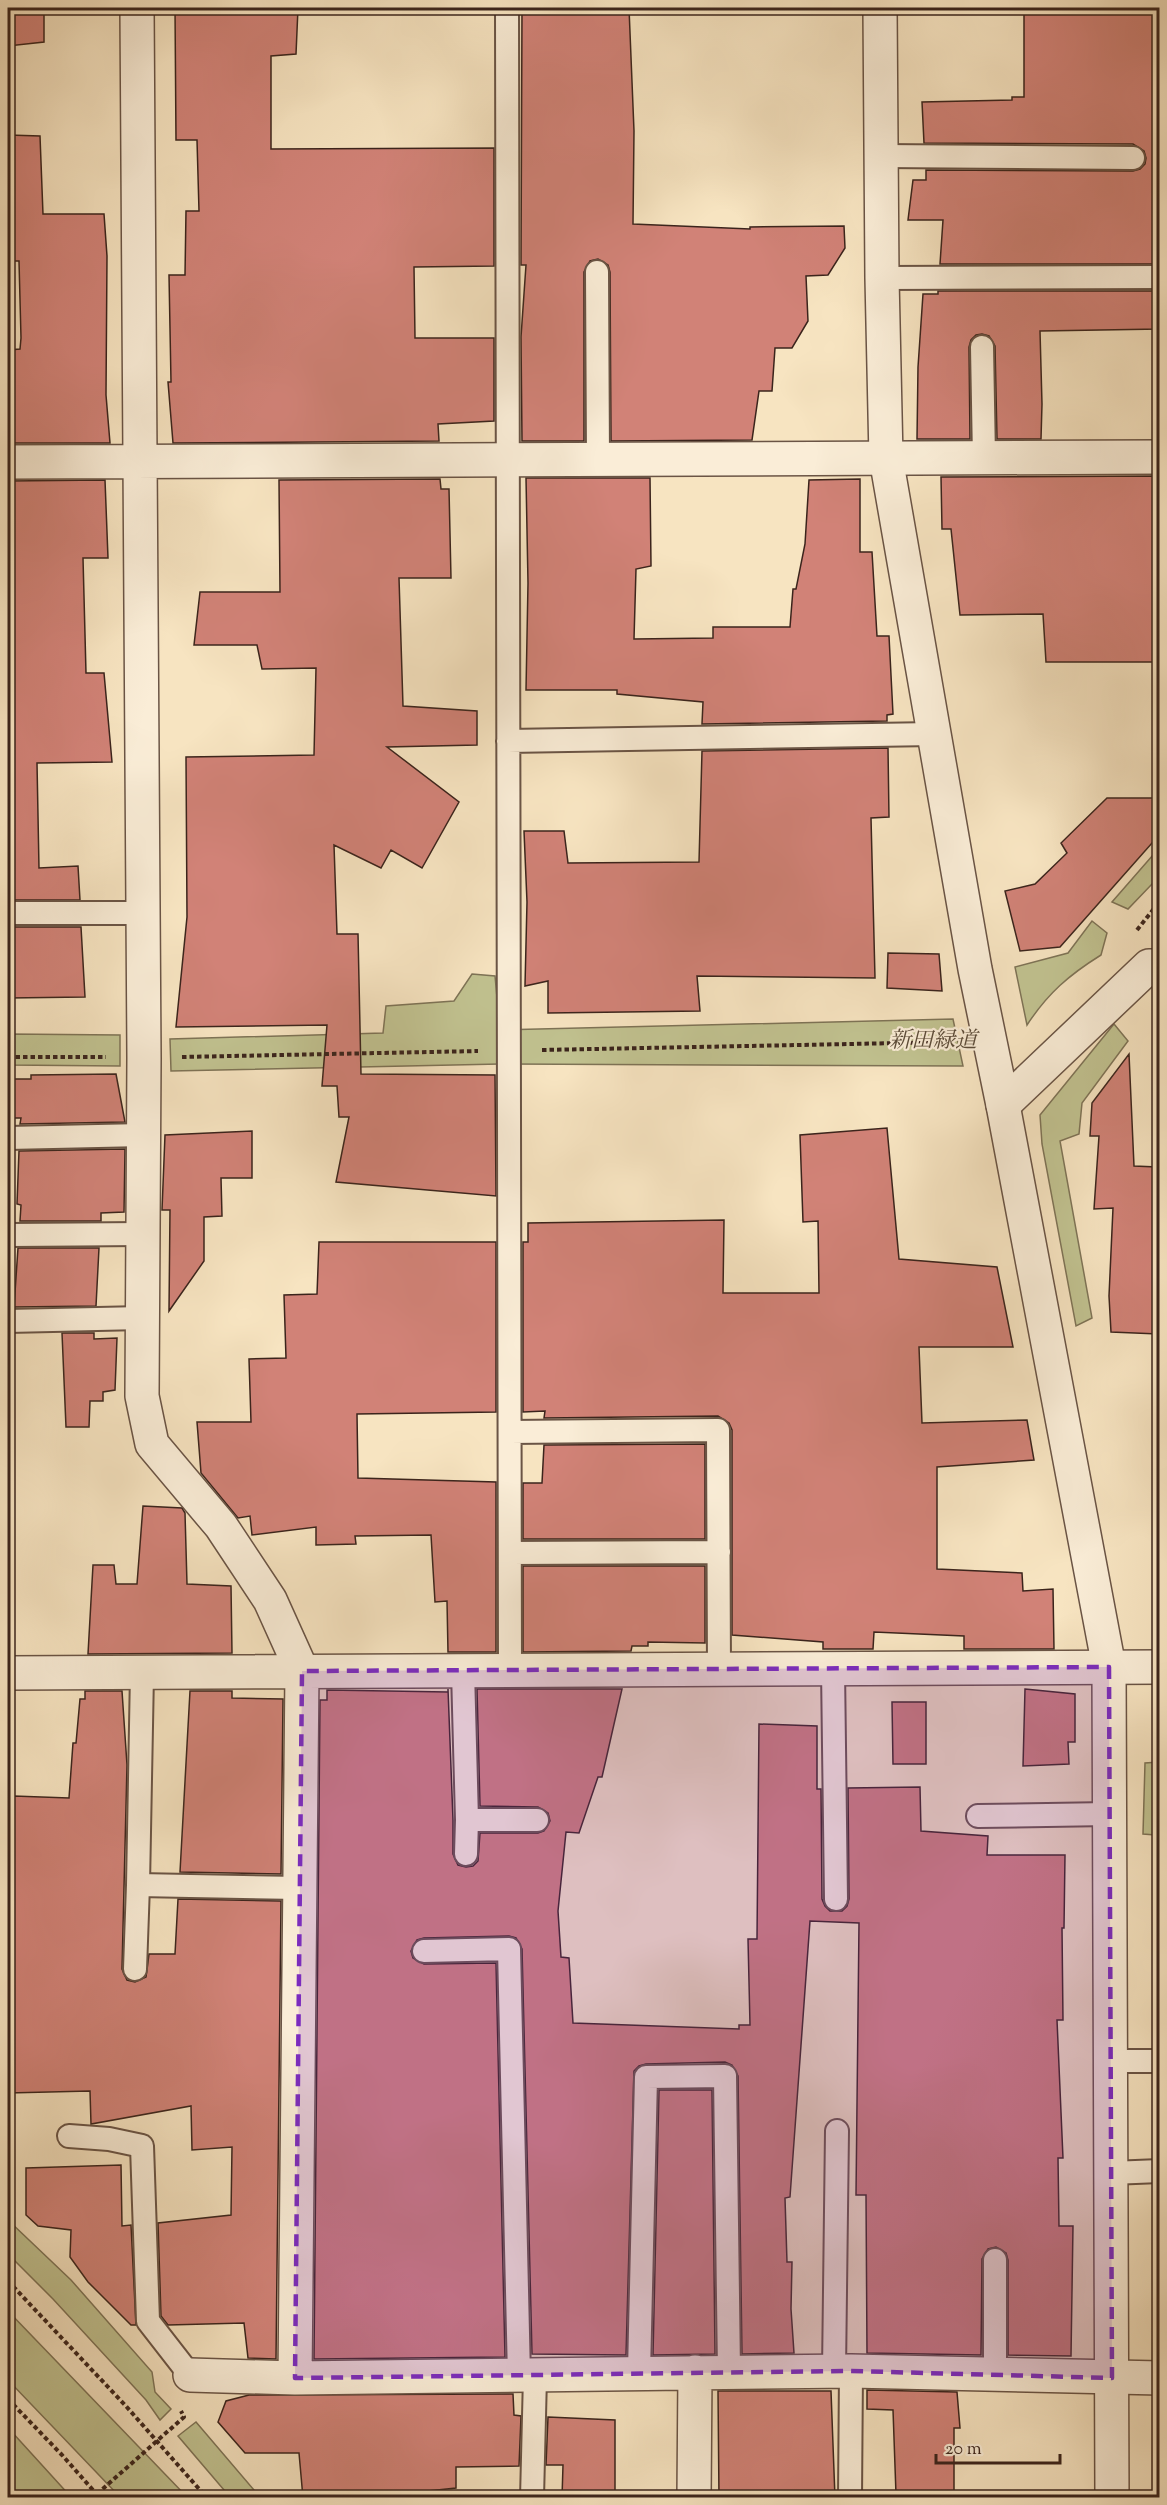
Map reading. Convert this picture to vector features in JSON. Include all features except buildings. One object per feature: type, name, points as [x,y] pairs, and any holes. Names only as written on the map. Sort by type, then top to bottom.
[{"type":"street","points":[[137,8],[138,461],[143,913],[142,1396],[152,1444],[221,1526],[270,1600],[302,1671],[295,2378]]},
{"type":"street","points":[[880,8],[886,458],[975,969],[1003,1105],[1109,1667],[1112,2498]]},
{"type":"street","points":[[8,462],[1160,457]]},
{"type":"street","points":[[1003,1105],[1156,962]]},
{"type":"street","points":[[8,1673],[1160,1667]]},
{"type":"street","points":[[190,2376],[295,2378],[843,2371],[1160,2378]]},
{"type":"street","points":[[694,2498],[695,2372]]},
{"type":"lane","points":[[507,8],[510,1671]]},
{"type":"lane","points":[[882,156],[1133,158]]},
{"type":"lane","points":[[597,272],[598,459]]},
{"type":"lane","points":[[882,278],[1160,277]]},
{"type":"lane","points":[[982,347],[984,458]]},
{"type":"lane","points":[[508,741],[934,734]]},
{"type":"lane","points":[[8,913],[143,913]]},
{"type":"lane","points":[[8,1138],[143,1136]]},
{"type":"lane","points":[[10,1235],[143,1234]]},
{"type":"lane","points":[[8,1321],[142,1317]]},
{"type":"lane","points":[[510,1432],[718,1430],[719,1669]]},
{"type":"lane","points":[[510,1553],[719,1552]]},
{"type":"lane","points":[[833,1669],[836,1899]]},
{"type":"lane","points":[[463,1671],[466,1854]]},
{"type":"lane","points":[[135,1969],[142,1673]]},
{"type":"lane","points":[[978,1816],[1109,1814]]},
{"type":"lane","points":[[467,1820],[537,1820]]},
{"type":"lane","points":[[138,1886],[299,1888]]},
{"type":"lane","points":[[424,1951],[509,1949],[532,2498]]},
{"type":"lane","points":[[1111,2061],[1160,2061]]},
{"type":"lane","points":[[639,2372],[646,2077],[724,2076],[729,2371]]},
{"type":"lane","points":[[837,2131],[843,2371],[850,2498]]},
{"type":"lane","points":[[69,2136],[109,2139],[142,2146],[148,2321],[190,2376]]},
{"type":"lane","points":[[1111,2173],[1160,2171]]},
{"type":"lane","points":[[995,2260],[995,2375]]},
{"type":"path","points":[[8,2281],[157,2440],[207,2498]]},
{"type":"path","points":[[8,2399],[99,2496],[171,2428]]},
{"type":"highlighted area","points":[[1109,1667],[1112,2378],[851,2371],[295,2378],[302,1671]]},
{"type":"green space","points":[[1153,855],[1153,883],[1128,909],[1112,902]]},
{"type":"green space","points":[[1092,921],[1107,933],[1101,955],[1060,985],[1027,1025],[1015,967],[1068,953]]},
{"type":"green space","name":"新田緑道","points":[[472,974],[495,976],[500,1030],[953,1019],[963,1066],[500,1064],[171,1071],[170,1039],[383,1033],[386,1006],[454,1001]]},
{"type":"green space","points":[[1114,1024],[1128,1041],[1082,1103],[1079,1134],[1060,1141],[1092,1318],[1076,1326],[1042,1144],[1040,1115]]},
{"type":"green space","points":[[8,1034],[120,1035],[120,1066],[8,1065]]},
{"type":"green space","points":[[1159,1762],[1159,1818],[1155,1819],[1155,1835],[1143,1834],[1145,1763]]},
{"type":"green space","points":[[8,2220],[71,2280],[152,2372],[155,2392],[171,2409],[160,2420],[146,2400],[8,2254]]},
{"type":"green space","points":[[8,2311],[187,2497],[120,2497],[8,2380]]},
{"type":"green space","points":[[196,2422],[260,2497],[230,2497],[178,2436]]},
{"type":"green space","points":[[8,2428],[11,2431],[71,2497],[8,2497]]}]
